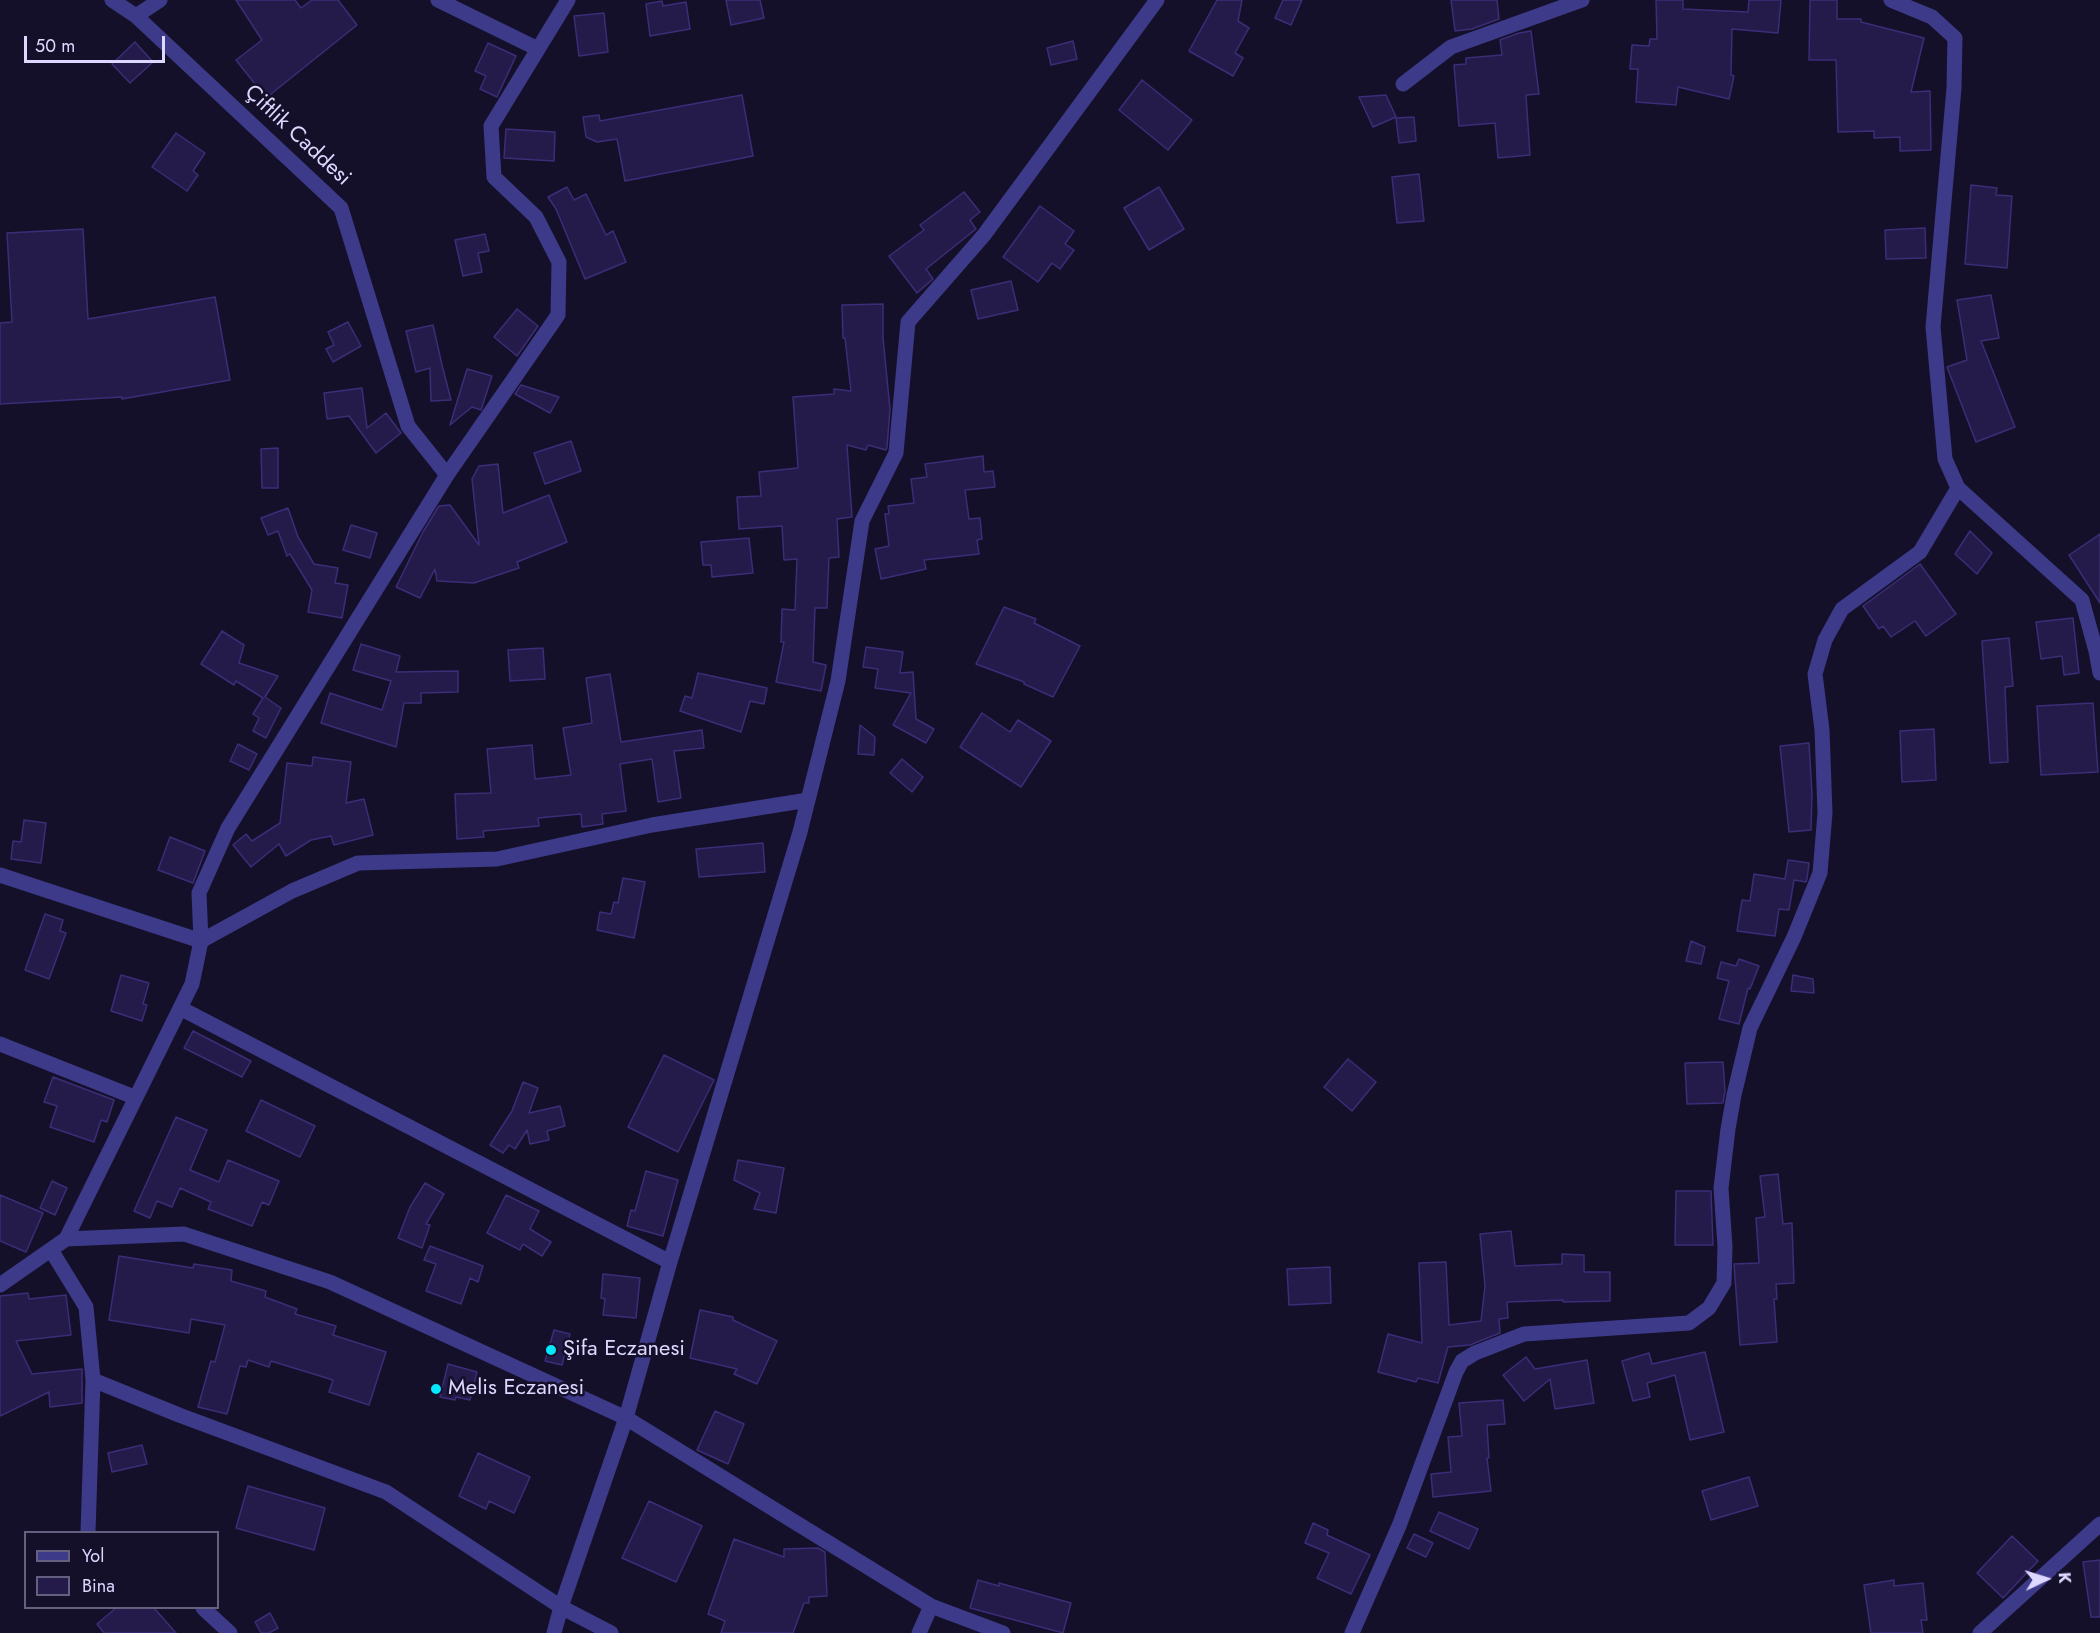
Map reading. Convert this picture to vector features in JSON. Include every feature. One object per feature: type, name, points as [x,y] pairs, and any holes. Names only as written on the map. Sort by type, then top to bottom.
[{"type":"street","name":"Çiftlik Caddesi","points":[[112,0],[136,16],[341,208],[408,426],[447,475]]},
{"type":"street","points":[[136,16],[160,0]]},
{"type":"street","points":[[438,0],[538,49]]},
{"type":"street","points":[[0,1285],[66,1239],[192,984],[201,940],[199,893],[228,828],[447,475],[558,315],[559,262],[536,217],[494,177],[491,126],[568,0]]},
{"type":"street","points":[[554,1633],[626,1418],[670,1262],[797,843],[838,681],[862,521],[896,453],[908,322],[984,235],[1157,0]]},
{"type":"street","points":[[1403,84],[1451,47],[1582,0]]},
{"type":"street","points":[[1891,0],[1932,17],[1955,38],[1954,88],[1933,327],[1945,459],[1958,488],[2082,600],[2100,673]]},
{"type":"street","points":[[1352,1633],[1399,1526],[1462,1361],[1475,1353],[1524,1334],[1689,1323],[1709,1308],[1724,1282],[1725,1247],[1721,1188],[1734,1095],[1750,1028],[1794,937],[1821,873],[1825,813],[1822,730],[1815,674],[1825,640],[1842,609],[1920,552],[1958,488]]},
{"type":"street","points":[[0,875],[201,940],[292,891],[357,863],[497,859],[652,825],[808,800]]},
{"type":"street","points":[[180,1008],[670,1262]]},
{"type":"street","points":[[0,1044],[135,1098]]},
{"type":"street","points":[[66,1239],[184,1234],[330,1282],[626,1418],[931,1606],[1003,1633]]},
{"type":"street","points":[[51,1250],[86,1307],[93,1380],[88,1531]]},
{"type":"street","points":[[93,1380],[386,1492],[561,1607],[611,1633]]},
{"type":"street","points":[[1980,1633],[2100,1524]]},
{"type":"street","points":[[919,1633],[931,1606]]},
{"type":"street","points":[[204,1609],[230,1633]]},
{"type":"building","points":[[236,0],[295,0],[301,8],[312,0],[338,0],[357,25],[266,98],[236,60],[262,40]]},
{"type":"building","points":[[726,0],[760,0],[764,18],[731,25]]},
{"type":"building","points":[[1217,0],[1242,0],[1238,21],[1249,28],[1235,53],[1243,58],[1233,76],[1189,51]]},
{"type":"building","points":[[1283,0],[1302,0],[1291,25],[1275,18]]},
{"type":"building","points":[[1451,0],[1497,0],[1499,19],[1472,29],[1455,31]]},
{"type":"building","points":[[1656,0],[1683,0],[1683,9],[1748,12],[1749,0],[1781,0],[1778,33],[1732,29],[1731,75],[1734,76],[1729,99],[1678,87],[1676,105],[1636,102],[1638,69],[1630,69],[1632,45],[1649,46],[1650,39],[1657,39]]},
{"type":"building","points":[[1810,0],[1837,0],[1837,19],[1861,19],[1861,22],[1924,38],[1911,92],[1930,91],[1931,150],[1900,151],[1900,137],[1874,138],[1874,131],[1838,132],[1836,60],[1809,60]]},
{"type":"building","points":[[662,1],[663,6],[686,2],[690,29],[650,36],[646,4]]},
{"type":"building","points":[[604,13],[608,52],[579,56],[574,16]]},
{"type":"building","points":[[1531,31],[1539,94],[1526,95],[1530,155],[1498,158],[1495,123],[1459,126],[1454,65],[1466,64],[1466,58],[1502,55],[1500,40]]},
{"type":"building","points":[[1073,41],[1077,59],[1051,65],[1047,48]]},
{"type":"building","points":[[135,42],[153,62],[130,83],[112,64]]},
{"type":"building","points":[[488,43],[516,56],[497,97],[480,89],[486,76],[475,71]]},
{"type":"building","points":[[1142,80],[1192,120],[1168,150],[1119,110]]},
{"type":"building","points":[[742,95],[753,156],[625,181],[617,139],[597,142],[586,137],[583,117],[599,115],[600,121]]},
{"type":"building","points":[[1386,95],[1396,117],[1373,127],[1359,97]]},
{"type":"building","points":[[1414,117],[1416,141],[1399,143],[1396,118]]},
{"type":"building","points":[[506,129],[555,132],[554,161],[504,158]]},
{"type":"building","points":[[176,133],[205,153],[193,171],[198,175],[187,191],[152,167]]},
{"type":"building","points":[[1419,174],[1424,221],[1397,223],[1392,177]]},
{"type":"building","points":[[1971,185],[1997,188],[1996,195],[2012,196],[2007,268],[1965,264]]},
{"type":"building","points":[[567,187],[574,200],[586,194],[606,235],[613,231],[626,262],[585,279],[556,209],[548,197]]},
{"type":"building","points":[[1159,187],[1184,229],[1149,250],[1124,208]]},
{"type":"building","points":[[964,192],[980,212],[970,220],[976,229],[926,269],[933,279],[917,293],[889,256],[924,230],[920,225]]},
{"type":"building","points":[[1040,206],[1074,231],[1065,244],[1074,250],[1060,269],[1052,263],[1038,282],[1003,257]]},
{"type":"building","points":[[1925,228],[1926,258],[1886,259],[1885,230]]},
{"type":"building","points":[[83,229],[88,319],[215,297],[230,380],[122,399],[122,397],[0,404],[0,323],[12,322],[7,233]]},
{"type":"building","points":[[485,234],[489,251],[478,253],[482,272],[463,276],[455,240]]},
{"type":"building","points":[[1011,281],[1018,310],[978,319],[971,290]]},
{"type":"building","points":[[1991,295],[1999,338],[1981,341],[2015,427],[1976,442],[1947,367],[1967,360],[1957,300]]},
{"type":"building","points":[[883,304],[883,338],[890,409],[887,447],[886,450],[868,445],[866,450],[847,445],[852,517],[837,519],[839,557],[829,558],[827,608],[815,608],[813,662],[826,665],[821,691],[776,682],[784,642],[781,642],[782,609],[795,610],[797,559],[784,560],[782,526],[739,529],[737,497],[761,496],[759,472],[798,468],[793,397],[834,394],[834,389],[851,391],[845,338],[843,338],[842,305]]},
{"type":"building","points":[[517,309],[538,326],[517,356],[494,337]]},
{"type":"building","points":[[348,322],[361,346],[333,362],[326,349],[334,345],[328,332]]},
{"type":"building","points":[[433,325],[451,400],[431,401],[430,368],[416,372],[406,331]]},
{"type":"building","points":[[467,369],[492,376],[481,410],[472,407],[450,425]]},
{"type":"building","points":[[521,385],[559,397],[550,413],[515,394]]},
{"type":"building","points":[[362,388],[367,428],[386,413],[401,433],[376,453],[349,416],[327,419],[324,393]]},
{"type":"building","points":[[571,441],[581,471],[545,484],[534,453]]},
{"type":"building","points":[[278,448],[278,488],[262,488],[261,449]]},
{"type":"building","points":[[983,456],[984,472],[993,471],[995,487],[965,490],[969,519],[980,518],[982,539],[977,540],[979,554],[924,560],[926,569],[881,579],[875,549],[889,546],[885,514],[889,514],[888,506],[914,503],[911,479],[927,477],[925,464]]},
{"type":"building","points":[[498,464],[503,513],[549,495],[567,542],[517,562],[519,568],[474,583],[437,581],[435,569],[420,598],[396,587],[423,532],[439,506],[450,505],[479,545],[472,479],[479,466]]},
{"type":"building","points":[[288,508],[298,537],[314,564],[338,568],[335,583],[348,585],[342,618],[308,612],[312,590],[290,554],[287,556],[278,531],[268,535],[261,518]]},
{"type":"building","points":[[351,525],[377,533],[370,558],[343,550]]},
{"type":"building","points":[[1970,531],[1992,553],[1977,574],[1955,554]]},
{"type":"building","points":[[2100,534],[2100,603],[2069,555]]},
{"type":"building","points":[[749,538],[753,573],[712,577],[711,565],[703,565],[701,542]]},
{"type":"building","points":[[1920,564],[1956,614],[1926,636],[1915,621],[1891,637],[1883,626],[1879,629],[1863,606]]},
{"type":"building","points":[[1004,607],[1036,619],[1034,623],[1080,646],[1053,697],[1024,682],[976,664]]},
{"type":"building","points":[[2073,618],[2079,673],[2064,675],[2062,656],[2041,659],[2036,622]]},
{"type":"building","points":[[222,631],[244,645],[239,663],[278,676],[265,697],[281,708],[266,738],[253,731],[259,718],[253,714],[263,698],[236,681],[234,685],[201,664]]},
{"type":"building","points":[[2009,638],[2013,686],[2005,687],[2008,762],[1990,763],[1982,641]]},
{"type":"building","points":[[361,644],[400,656],[396,672],[458,671],[458,692],[421,693],[421,703],[404,703],[396,747],[321,723],[330,693],[382,710],[391,681],[353,670]]},
{"type":"building","points":[[866,647],[903,652],[900,673],[913,672],[916,719],[934,729],[926,743],[893,725],[911,693],[875,688],[878,669],[863,667]]},
{"type":"building","points":[[543,648],[545,679],[510,681],[508,650]]},
{"type":"building","points":[[698,673],[767,688],[764,704],[750,701],[741,732],[680,711],[685,696],[692,698]]},
{"type":"building","points":[[610,674],[621,742],[702,730],[704,748],[674,751],[681,798],[658,802],[652,759],[620,764],[626,811],[602,814],[603,824],[582,827],[581,814],[538,818],[539,826],[483,831],[484,837],[457,839],[455,794],[491,793],[487,749],[532,745],[535,779],[571,775],[563,728],[592,723],[586,678]]},
{"type":"building","points":[[2093,703],[2098,772],[2041,775],[2037,706]]},
{"type":"building","points":[[982,713],[1010,732],[1018,720],[1051,741],[1021,787],[960,747]]},
{"type":"building","points":[[860,725],[875,737],[874,755],[858,754]]},
{"type":"building","points":[[1934,729],[1936,780],[1902,782],[1900,731]]},
{"type":"building","points":[[1809,743],[1812,794],[1811,830],[1789,832],[1780,746]]},
{"type":"building","points":[[238,744],[257,754],[249,770],[230,761]]},
{"type":"building","points":[[313,757],[351,762],[346,803],[364,799],[373,835],[334,845],[331,836],[311,840],[286,856],[279,844],[251,867],[233,845],[246,834],[252,841],[280,823],[287,763],[312,766]]},
{"type":"building","points":[[902,759],[923,777],[912,792],[890,773]]},
{"type":"building","points":[[24,820],[46,823],[41,863],[11,859],[13,841],[21,842]]},
{"type":"building","points":[[170,837],[205,851],[193,883],[158,870]]},
{"type":"building","points":[[763,843],[765,872],[699,877],[696,849]]},
{"type":"building","points":[[1788,860],[1809,863],[1807,879],[1806,882],[1794,880],[1789,910],[1779,909],[1775,936],[1737,931],[1742,900],[1750,901],[1754,874],[1785,879]]},
{"type":"building","points":[[623,878],[645,882],[634,938],[597,930],[600,912],[611,914],[614,902],[618,903]]},
{"type":"building","points":[[45,914],[63,920],[60,931],[66,933],[49,979],[25,970]]},
{"type":"building","points":[[1691,941],[1705,947],[1701,964],[1686,961]]},
{"type":"building","points":[[1739,959],[1759,966],[1750,989],[1748,988],[1739,1024],[1719,1019],[1729,981],[1717,978],[1721,962],[1736,966]]},
{"type":"building","points":[[121,975],[149,983],[143,1004],[147,1005],[142,1021],[111,1011]]},
{"type":"building","points":[[1793,975],[1813,979],[1814,993],[1791,991]]},
{"type":"building","points":[[193,1031],[251,1061],[242,1077],[184,1048]]},
{"type":"building","points":[[664,1055],[714,1080],[678,1152],[628,1127]]},
{"type":"building","points":[[1348,1059],[1376,1082],[1352,1111],[1324,1087]]},
{"type":"building","points":[[1723,1062],[1725,1091],[1723,1103],[1687,1104],[1685,1063]]},
{"type":"building","points":[[53,1077],[114,1100],[107,1122],[101,1120],[94,1142],[50,1127],[57,1106],[44,1102]]},
{"type":"building","points":[[523,1082],[538,1088],[529,1113],[560,1106],[565,1126],[547,1131],[549,1140],[530,1144],[527,1130],[515,1149],[509,1145],[503,1153],[490,1145],[512,1111]]},
{"type":"building","points":[[261,1100],[315,1126],[300,1157],[246,1131]]},
{"type":"building","points":[[176,1117],[207,1130],[190,1170],[219,1182],[228,1160],[279,1181],[269,1205],[262,1202],[252,1226],[208,1209],[211,1202],[180,1188],[172,1207],[157,1201],[150,1218],[134,1211]]},
{"type":"building","points":[[738,1160],[784,1168],[776,1213],[754,1209],[760,1193],[734,1180]]},
{"type":"building","points":[[646,1171],[678,1180],[663,1236],[627,1226],[631,1210],[635,1211]]},
{"type":"building","points":[[1778,1174],[1783,1224],[1792,1223],[1794,1283],[1776,1284],[1777,1299],[1774,1299],[1777,1342],[1740,1345],[1734,1264],[1759,1263],[1756,1218],[1765,1217],[1760,1176]]},
{"type":"building","points":[[52,1181],[67,1188],[55,1215],[40,1208]]},
{"type":"building","points":[[425,1183],[444,1194],[426,1224],[430,1225],[422,1248],[398,1238],[410,1207]]},
{"type":"building","points":[[1676,1191],[1711,1191],[1713,1245],[1675,1245]]},
{"type":"building","points":[[0,1195],[43,1213],[26,1252],[0,1241]]},
{"type":"building","points":[[506,1195],[539,1211],[530,1229],[551,1242],[542,1256],[523,1244],[520,1250],[487,1233]]},
{"type":"building","points":[[1511,1231],[1515,1266],[1562,1264],[1562,1254],[1584,1255],[1584,1272],[1610,1272],[1610,1301],[1507,1302],[1508,1318],[1499,1319],[1500,1333],[1470,1345],[1448,1347],[1438,1383],[1418,1378],[1416,1382],[1378,1372],[1388,1334],[1422,1343],[1419,1263],[1446,1262],[1449,1325],[1481,1321],[1485,1286],[1480,1234]]},
{"type":"building","points":[[430,1246],[483,1266],[478,1282],[470,1278],[461,1304],[426,1291],[436,1264],[424,1260]]},
{"type":"building","points":[[119,1256],[193,1268],[194,1264],[232,1270],[231,1281],[266,1291],[265,1297],[297,1309],[295,1314],[336,1326],[333,1335],[386,1352],[369,1405],[329,1392],[333,1380],[271,1361],[269,1367],[248,1360],[246,1367],[240,1366],[227,1414],[198,1407],[211,1361],[215,1362],[225,1325],[191,1319],[189,1333],[109,1320]]},
{"type":"building","points":[[1330,1267],[1331,1303],[1289,1305],[1287,1269]]},
{"type":"building","points":[[603,1274],[640,1278],[636,1318],[603,1315],[605,1299],[601,1298]]},
{"type":"building","points":[[28,1293],[29,1299],[66,1295],[71,1335],[16,1341],[32,1374],[82,1369],[82,1403],[50,1407],[49,1392],[0,1416],[0,1296]]},
{"type":"building","points":[[700,1310],[733,1317],[733,1320],[777,1341],[757,1384],[734,1374],[737,1369],[690,1358]]},
{"type":"building","points":[[554,1330],[570,1334],[562,1365],[545,1361]]},
{"type":"building","points":[[1705,1352],[1724,1432],[1690,1440],[1675,1375],[1647,1383],[1650,1397],[1633,1401],[1622,1361],[1649,1353],[1652,1364]]},
{"type":"building","points":[[1526,1357],[1535,1369],[1587,1360],[1594,1403],[1555,1409],[1550,1379],[1524,1401],[1503,1375]]},
{"type":"building","points":[[448,1364],[477,1372],[470,1400],[440,1397]]},
{"type":"building","points":[[1503,1400],[1505,1424],[1487,1425],[1489,1458],[1487,1458],[1491,1491],[1433,1497],[1431,1474],[1451,1472],[1448,1437],[1462,1436],[1459,1403]]},
{"type":"building","points":[[715,1411],[744,1424],[728,1464],[697,1450]]},
{"type":"building","points":[[142,1445],[147,1464],[112,1472],[108,1453]]},
{"type":"building","points":[[478,1453],[530,1477],[514,1513],[489,1501],[486,1509],[459,1496]]},
{"type":"building","points":[[1749,1477],[1758,1506],[1711,1520],[1702,1491]]},
{"type":"building","points":[[248,1486],[325,1508],[314,1550],[236,1528]]},
{"type":"building","points":[[649,1501],[702,1526],[676,1582],[622,1558]]},
{"type":"building","points":[[1439,1512],[1478,1529],[1469,1549],[1430,1531]]},
{"type":"building","points":[[1313,1523],[1328,1530],[1327,1535],[1370,1555],[1351,1594],[1317,1578],[1329,1553],[1305,1543]]},
{"type":"building","points":[[1414,1534],[1433,1543],[1426,1557],[1407,1548]]},
{"type":"building","points":[[2012,1536],[2038,1561],[2003,1598],[1977,1573]]},
{"type":"building","points":[[734,1539],[784,1557],[784,1549],[818,1548],[825,1552],[827,1596],[809,1597],[809,1603],[804,1603],[793,1633],[721,1633],[725,1621],[708,1614]]},
{"type":"building","points":[[2100,1560],[2100,1617],[2091,1617],[2083,1562]]},
{"type":"building","points":[[978,1580],[999,1586],[999,1583],[1071,1603],[1063,1633],[970,1608]]},
{"type":"building","points":[[1894,1580],[1894,1586],[1923,1583],[1927,1620],[1921,1620],[1923,1633],[1871,1633],[1864,1585]]},
{"type":"building","points":[[115,1609],[155,1609],[176,1633],[104,1633],[97,1624]]},
{"type":"building","points":[[270,1613],[278,1628],[269,1633],[261,1633],[255,1622]]},
{"type":"place","name":"Şifa Eczanesi","points":[[551,1350]]},
{"type":"place","name":"Melis Eczanesi","points":[[436,1389]]}]
